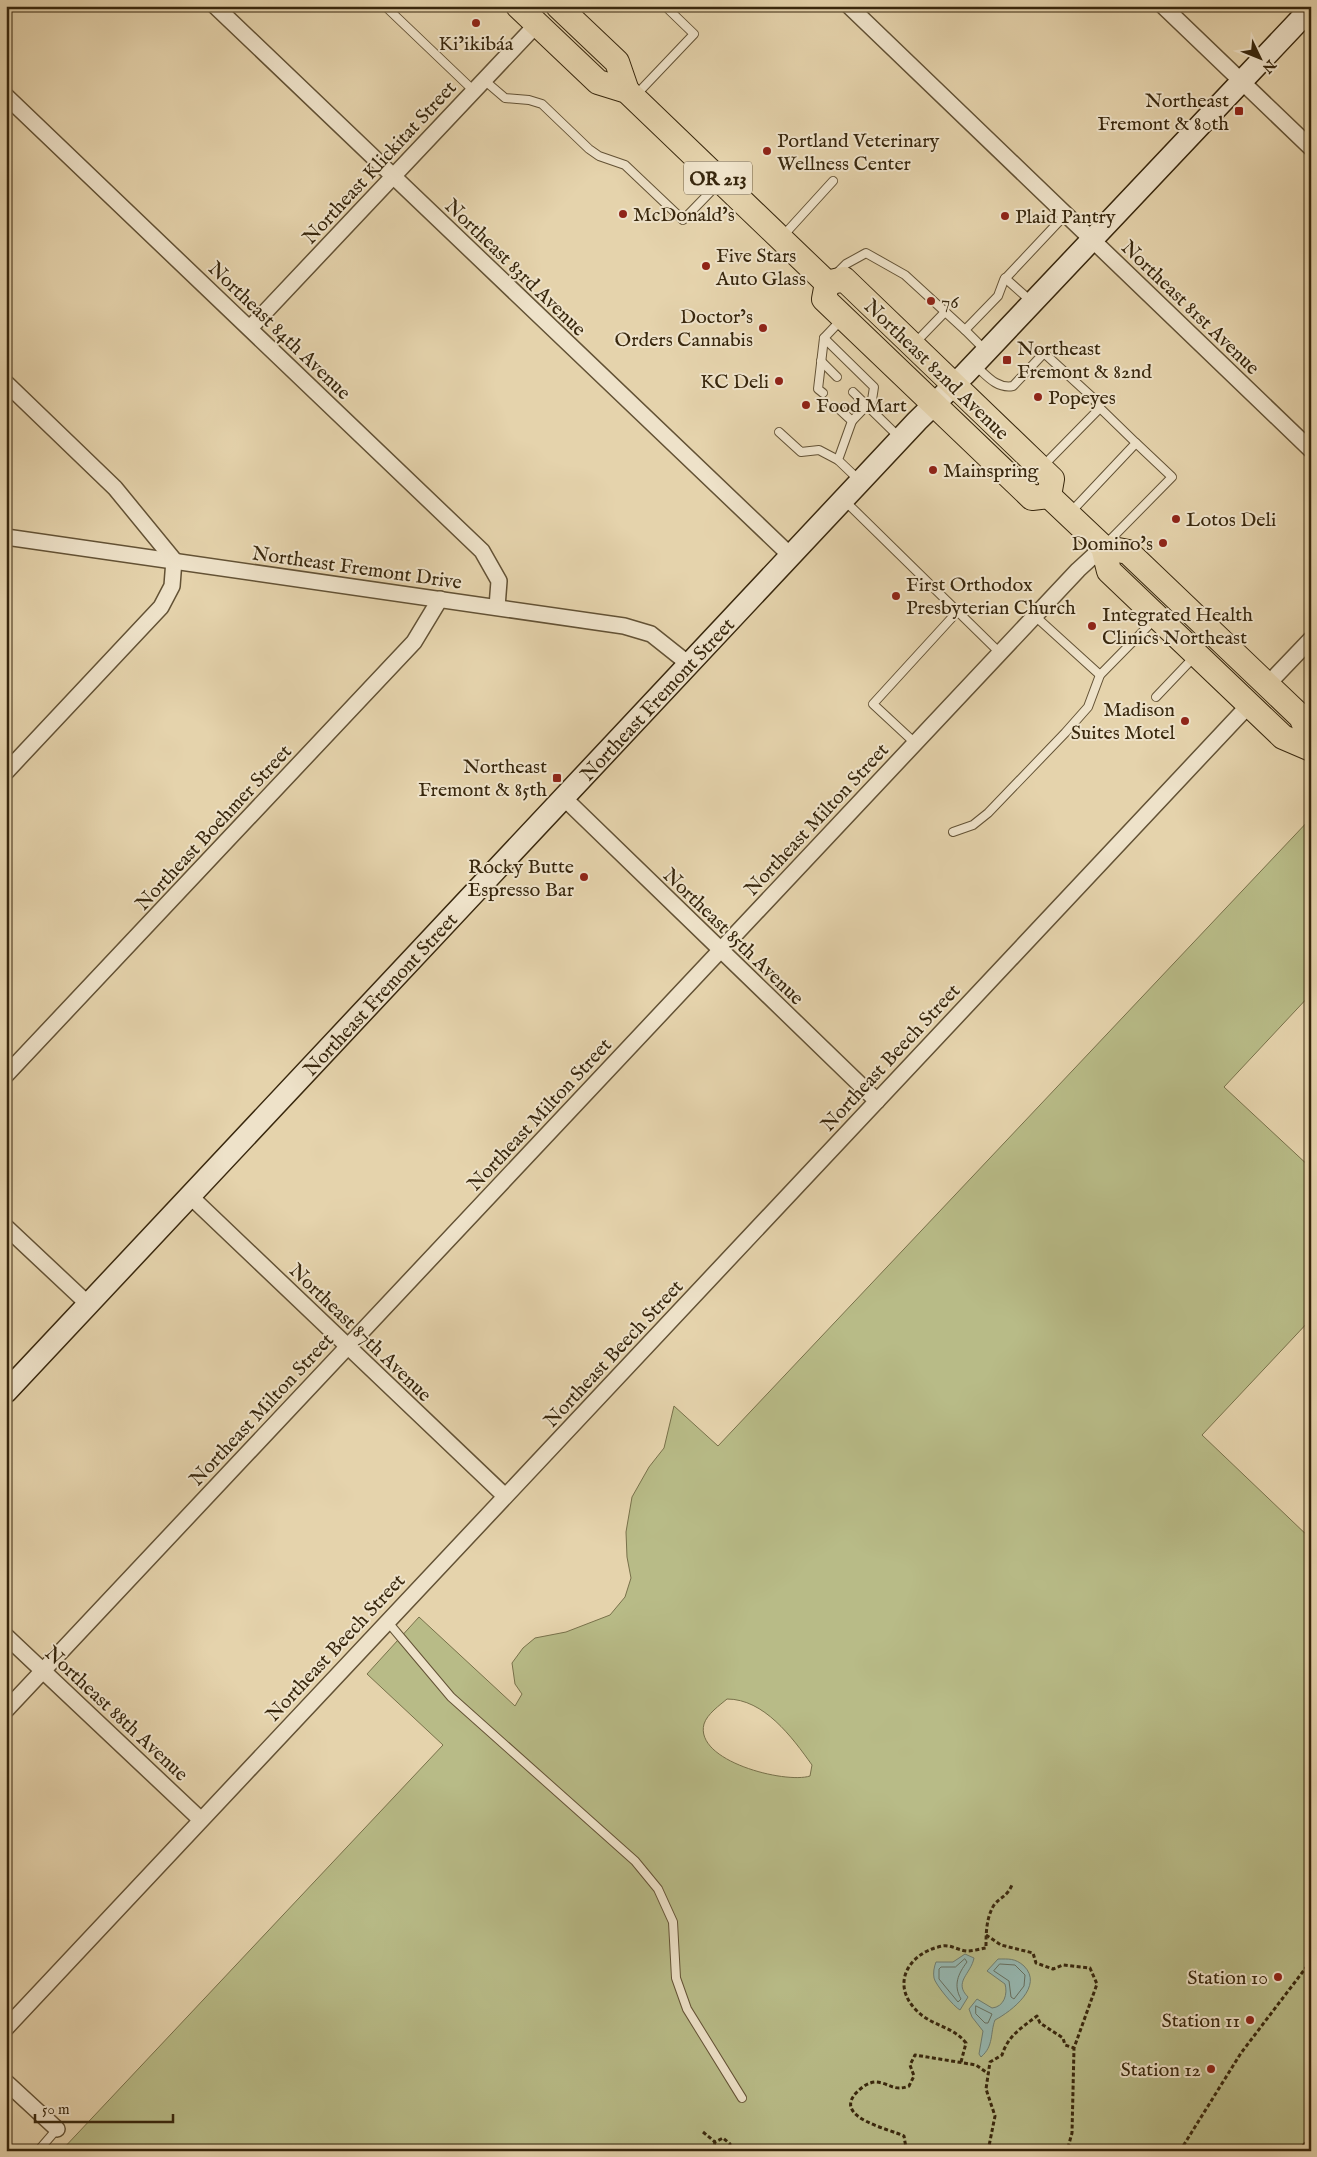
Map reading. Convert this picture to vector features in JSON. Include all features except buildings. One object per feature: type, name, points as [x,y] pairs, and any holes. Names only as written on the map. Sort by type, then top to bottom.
[{"type":"main road","name":"OR 213","points":[[518,6],[598,82],[630,94],[827,283]]},
{"type":"main road","name":"OR 213","points":[[558,6],[617,62],[630,94]]},
{"type":"main road","name":"Northeast 82nd Avenue","points":[[844,279],[1052,479],[1049,496],[1032,498],[824,299],[827,283],[844,279]]},
{"type":"main road","points":[[1049,496],[1103,547],[1128,552],[1301,718],[1311,741]]},
{"type":"main road","points":[[1103,547],[1109,571],[1283,737],[1311,748]]},
{"type":"street","name":"Northeast 83rd Avenue","points":[[215,6],[790,556]]},
{"type":"street","name":"Northeast 81st Avenue","points":[[849,6],[1311,450]]},
{"type":"street","points":[[1163,6],[1311,148]]},
{"type":"street","name":"Northeast Fremont Street","points":[[6,1392],[901,438],[954,386],[1311,8]]},
{"type":"street","name":"Northeast Klickitat Street","points":[[250,328],[537,24]]},
{"type":"street","name":"Northeast 84th Avenue","points":[[6,96],[482,551],[499,581],[497,607]]},
{"type":"street","points":[[6,383],[115,488],[174,560],[172,586],[161,607],[6,772]]},
{"type":"street","name":"Northeast Fremont Drive","points":[[6,537],[497,607],[639,630],[662,641],[690,665]]},
{"type":"street","name":"Northeast Milton Street","points":[[6,1710],[915,743],[1103,547]]},
{"type":"street","name":"Northeast Boehmer Street","points":[[6,1075],[414,642],[440,599]]},
{"type":"street","points":[[1267,685],[1311,639]]},
{"type":"street","name":"Northeast Beech Street","points":[[6,2028],[200,1819],[1249,705]]},
{"type":"street","name":"Northeast 85th Avenue","points":[[564,798],[877,1101]]},
{"type":"street","name":"Northeast 87th Avenue","points":[[190,1196],[505,1496]]},
{"type":"street","points":[[6,1227],[88,1304]]},
{"type":"street","name":"Northeast 88th Avenue","points":[[6,1636],[200,1819]]},
{"type":"street","points":[[6,2082],[57,2129]]},
{"type":"lane","points":[[385,6],[479,86],[505,98],[542,104],[589,149],[599,156],[625,165],[683,220],[721,181]]},
{"type":"lane","points":[[630,94],[694,34],[665,6]]},
{"type":"lane","points":[[780,238],[833,181]]},
{"type":"lane","points":[[965,330],[998,296],[1006,278],[1066,214]]},
{"type":"lane","points":[[827,283],[846,264],[866,253],[905,275],[965,330],[992,381],[1009,387],[1013,386],[1044,353],[1092,397],[1100,408],[1172,477],[1125,528],[1103,547]]},
{"type":"lane","points":[[1006,278],[1032,303]]},
{"type":"lane","points":[[913,346],[945,312]]},
{"type":"lane","points":[[823,393],[818,388],[824,338],[844,318]]},
{"type":"lane","points":[[824,338],[874,387],[872,400],[852,421],[838,460]]},
{"type":"lane","points":[[821,362],[838,377]]},
{"type":"lane","points":[[853,392],[901,438]]},
{"type":"lane","points":[[838,408],[852,421]]},
{"type":"lane","points":[[1040,468],[1100,408]]},
{"type":"lane","points":[[779,432],[801,452],[819,450],[838,460],[860,482]]},
{"type":"lane","points":[[1068,514],[1136,443]]},
{"type":"lane","points":[[844,499],[1000,653]]},
{"type":"lane","points":[[915,743],[873,704],[958,611]]},
{"type":"lane","points":[[1035,616],[1100,674]]},
{"type":"lane","points":[[953,832],[974,825],[988,813],[1065,733],[1088,707],[1100,674],[1157,617]]},
{"type":"lane","points":[[1156,697],[1196,654]]},
{"type":"lane","points":[[387,1621],[451,1697],[636,1861],[658,1888],[673,1922],[676,1978],[687,2008],[742,2098]]},
{"type":"lane","points":[[38,2151],[57,2129]]},
{"type":"path","points":[[961,2062],[966,2043],[958,2033],[930,2020],[916,2010],[906,1996],[903,1978],[914,1958],[938,1946],[951,1945],[966,1951],[986,1948],[988,1920],[995,1904],[1004,1898],[1012,1885]]},
{"type":"path","points":[[986,1935],[1001,1945],[1033,1953],[1036,1963],[1053,1969],[1063,1965],[1090,1968],[1097,1984],[1074,2048],[1072,2133],[1067,2151]]},
{"type":"path","points":[[1180,2151],[1241,2053],[1311,1960]]},
{"type":"path","points":[[988,2151],[995,2116],[986,2089],[990,2062],[1002,2055],[1015,2032],[1036,2016],[1040,2023],[1063,2038],[1065,2044],[1074,2048]]},
{"type":"path","points":[[905,2151],[904,2136],[864,2122],[851,2106],[852,2097],[861,2087],[874,2082],[899,2090],[909,2086],[914,2076],[910,2065],[915,2056],[976,2064],[989,2074]]},
{"type":"path","points":[[703,2132],[714,2142]]},
{"type":"path","points":[[1299,2151],[1311,2136]]},
{"type":"path","points":[[714,2142],[720,2139],[726,2140],[730,2146],[729,2151]]},
{"type":"path","points":[[713,2151],[714,2142]]},
{"type":"green space","points":[[1311,818],[1311,994],[1224,1087],[1311,1168],[1311,1319],[1202,1435],[1311,1539],[1311,2151],[61,2151],[443,1745],[367,1674],[419,1617],[515,1706],[522,1694],[515,1684],[512,1663],[523,1648],[535,1638],[566,1632],[610,1615],[625,1597],[631,1578],[627,1557],[626,1532],[632,1497],[649,1467],[664,1448],[674,1406],[718,1446]],"holes":[[[727,1699],[753,1705],[776,1721],[812,1765],[810,1776],[798,1778],[763,1773],[727,1759],[713,1749],[705,1737],[704,1724],[706,1720]]]},
{"type":"water","points":[[965,1954],[974,1958],[964,1978],[962,1987],[968,1997],[960,2010],[949,2000],[938,1985],[934,1978],[934,1968],[936,1962],[953,1962]]},
{"type":"water","points":[[998,1959],[1021,1963],[1029,1974],[1030,1982],[1028,1990],[1017,2004],[1010,2011],[995,2020],[990,2044],[981,2057],[979,2054],[983,2031],[972,2017],[969,2009],[977,1999],[992,2008],[1002,2003],[1006,1992],[1005,1984],[987,1971]]},
{"type":"place","name":"Ki’ikibáa","points":[[476,23]]},
{"type":"place","name":"Northeast Fremont & 80th","points":[[1239,111]]},
{"type":"place","name":"Portland Veterinary Wellness Center","points":[[767,151]]},
{"type":"place","name":"McDonald's","points":[[623,214]]},
{"type":"place","name":"Plaid Pantry","points":[[1005,216]]},
{"type":"place","name":"Five Stars Auto Glass","points":[[706,266]]},
{"type":"place","name":"76","points":[[931,301]]},
{"type":"place","name":"Doctor’s Orders Cannabis","points":[[763,328]]},
{"type":"place","name":"Northeast Fremont & 82nd","points":[[1007,360]]},
{"type":"place","name":"KC Deli","points":[[779,381]]},
{"type":"place","name":"Popeyes","points":[[1038,397]]},
{"type":"place","name":"Food Mart","points":[[806,405]]},
{"type":"place","name":"Mainspring","points":[[933,470]]},
{"type":"place","name":"Lotos Deli","points":[[1176,519]]},
{"type":"place","name":"Domino's","points":[[1163,543]]},
{"type":"place","name":"First Orthodox Presbyterian Church","points":[[896,596]]},
{"type":"place","name":"Integrated Health Clinics Northeast","points":[[1092,626]]},
{"type":"place","name":"Madison Suites Motel","points":[[1185,721]]},
{"type":"place","name":"Northeast Fremont & 85th","points":[[557,778]]},
{"type":"place","name":"Rocky Butte Espresso Bar","points":[[584,877]]},
{"type":"place","name":"Station 10","points":[[1278,1977]]},
{"type":"place","name":"Station 11","points":[[1250,2020]]},
{"type":"place","name":"Station 12","points":[[1211,2069]]}]
